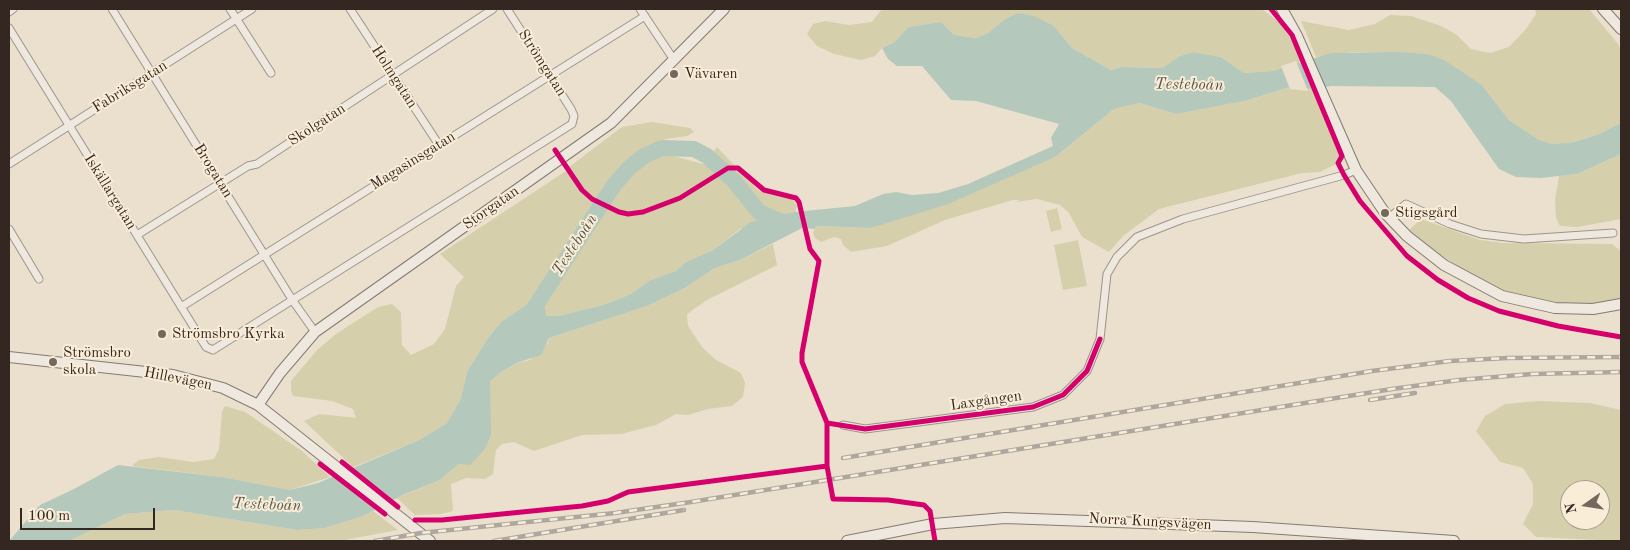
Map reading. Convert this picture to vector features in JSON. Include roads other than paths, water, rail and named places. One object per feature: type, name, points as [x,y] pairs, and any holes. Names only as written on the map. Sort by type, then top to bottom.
[{"type":"street","points":[[9,12],[13,9]]},
{"type":"street","name":"Brogatan","points":[[112,9],[293,300],[316,332]]},
{"type":"street","points":[[230,9],[271,73]]},
{"type":"street","name":"Fabriksgatan","points":[[9,164],[252,9]]},
{"type":"street","name":"Holmgatan","points":[[350,9],[439,146]]},
{"type":"street","name":"Skolgatan","points":[[137,235],[248,166],[257,164],[493,9]]},
{"type":"street","name":"Strömgatan","points":[[293,300],[569,126],[574,119],[572,109],[507,9]]},
{"type":"street","points":[[640,9],[674,60]]},
{"type":"street","name":"Storgatan","points":[[258,405],[280,373],[316,332],[611,123],[724,9]]},
{"type":"street","points":[[1282,9],[1297,36],[1356,170],[1389,218],[1408,236],[1444,265],[1502,296],[1555,308],[1593,309],[1621,304]]},
{"type":"street","points":[[1603,9],[1621,29]]},
{"type":"street","name":"Magasinsgatan","points":[[181,307],[645,16]]},
{"type":"street","name":"Iskällargatan","points":[[9,28],[206,347],[210,350],[216,349],[293,300]]},
{"type":"street","name":"Laxgången","points":[[843,425],[865,429],[1033,407],[1064,394],[1087,371],[1100,339],[1107,274],[1117,257],[1137,237],[1183,219],[1344,175],[1356,170]]},
{"type":"street","points":[[1389,218],[1406,204],[1450,224],[1482,234],[1524,239],[1614,233]]},
{"type":"street","points":[[9,229],[39,278]]},
{"type":"street","name":"Hillevägen","points":[[9,357],[182,376],[223,388],[258,405],[430,541]]},
{"type":"street","name":"Norra Kungsvägen","points":[[847,541],[933,524],[1005,518],[1246,527],[1454,541]]},
{"type":"water","points":[[1018,13],[1034,16],[1054,26],[1072,48],[1111,70],[1122,67],[1162,68],[1180,56],[1193,52],[1221,57],[1244,73],[1273,71],[1331,53],[1399,52],[1427,54],[1444,60],[1482,85],[1509,120],[1539,140],[1552,144],[1574,142],[1599,134],[1621,123],[1621,154],[1577,174],[1541,178],[1516,177],[1499,169],[1451,101],[1435,87],[1331,86],[1313,89],[1293,86],[1245,101],[1176,114],[1139,103],[1114,109],[1055,157],[948,204],[871,228],[816,226],[815,229],[802,228],[740,260],[715,268],[685,288],[647,306],[549,338],[541,355],[517,363],[501,372],[490,382],[491,435],[485,449],[470,465],[459,464],[440,480],[403,495],[363,516],[325,528],[297,530],[174,510],[125,514],[69,541],[9,541],[40,505],[118,465],[222,477],[290,490],[318,483],[419,440],[447,423],[461,398],[467,372],[488,338],[502,321],[525,306],[532,298],[545,308],[546,316],[559,316],[603,305],[631,294],[649,281],[676,271],[686,262],[713,250],[751,222],[795,212],[855,206],[883,194],[896,192],[912,195],[938,193],[968,184],[1053,146],[1051,138],[1059,124],[976,101],[951,100],[922,66],[897,66],[888,59],[882,48],[895,42],[908,27],[941,22],[954,35],[976,38],[988,33],[1004,20]]},
{"type":"waterway","name":"Testeboån","points":[[527,319],[614,185],[629,168],[644,156],[662,148],[694,149],[707,156],[734,181],[759,212],[779,221],[791,223]]},
{"type":"railway","points":[[843,458],[1372,371],[1450,361],[1507,358],[1621,357]]},
{"type":"railway","points":[[375,541],[421,533],[615,513],[691,502],[1392,389],[1459,380],[1532,374],[1621,372]]},
{"type":"railway","points":[[1370,400],[1415,393]]},
{"type":"railway","points":[[494,541],[684,510]]},
{"type":"place","name":"Vävaren","points":[[674,74]]},
{"type":"place","name":"Stigsgård","points":[[1385,213]]},
{"type":"place","name":"Strömsbro Kyrka","points":[[162,334]]},
{"type":"place","name":"Strömsbro skola","points":[[53,362]]}]
